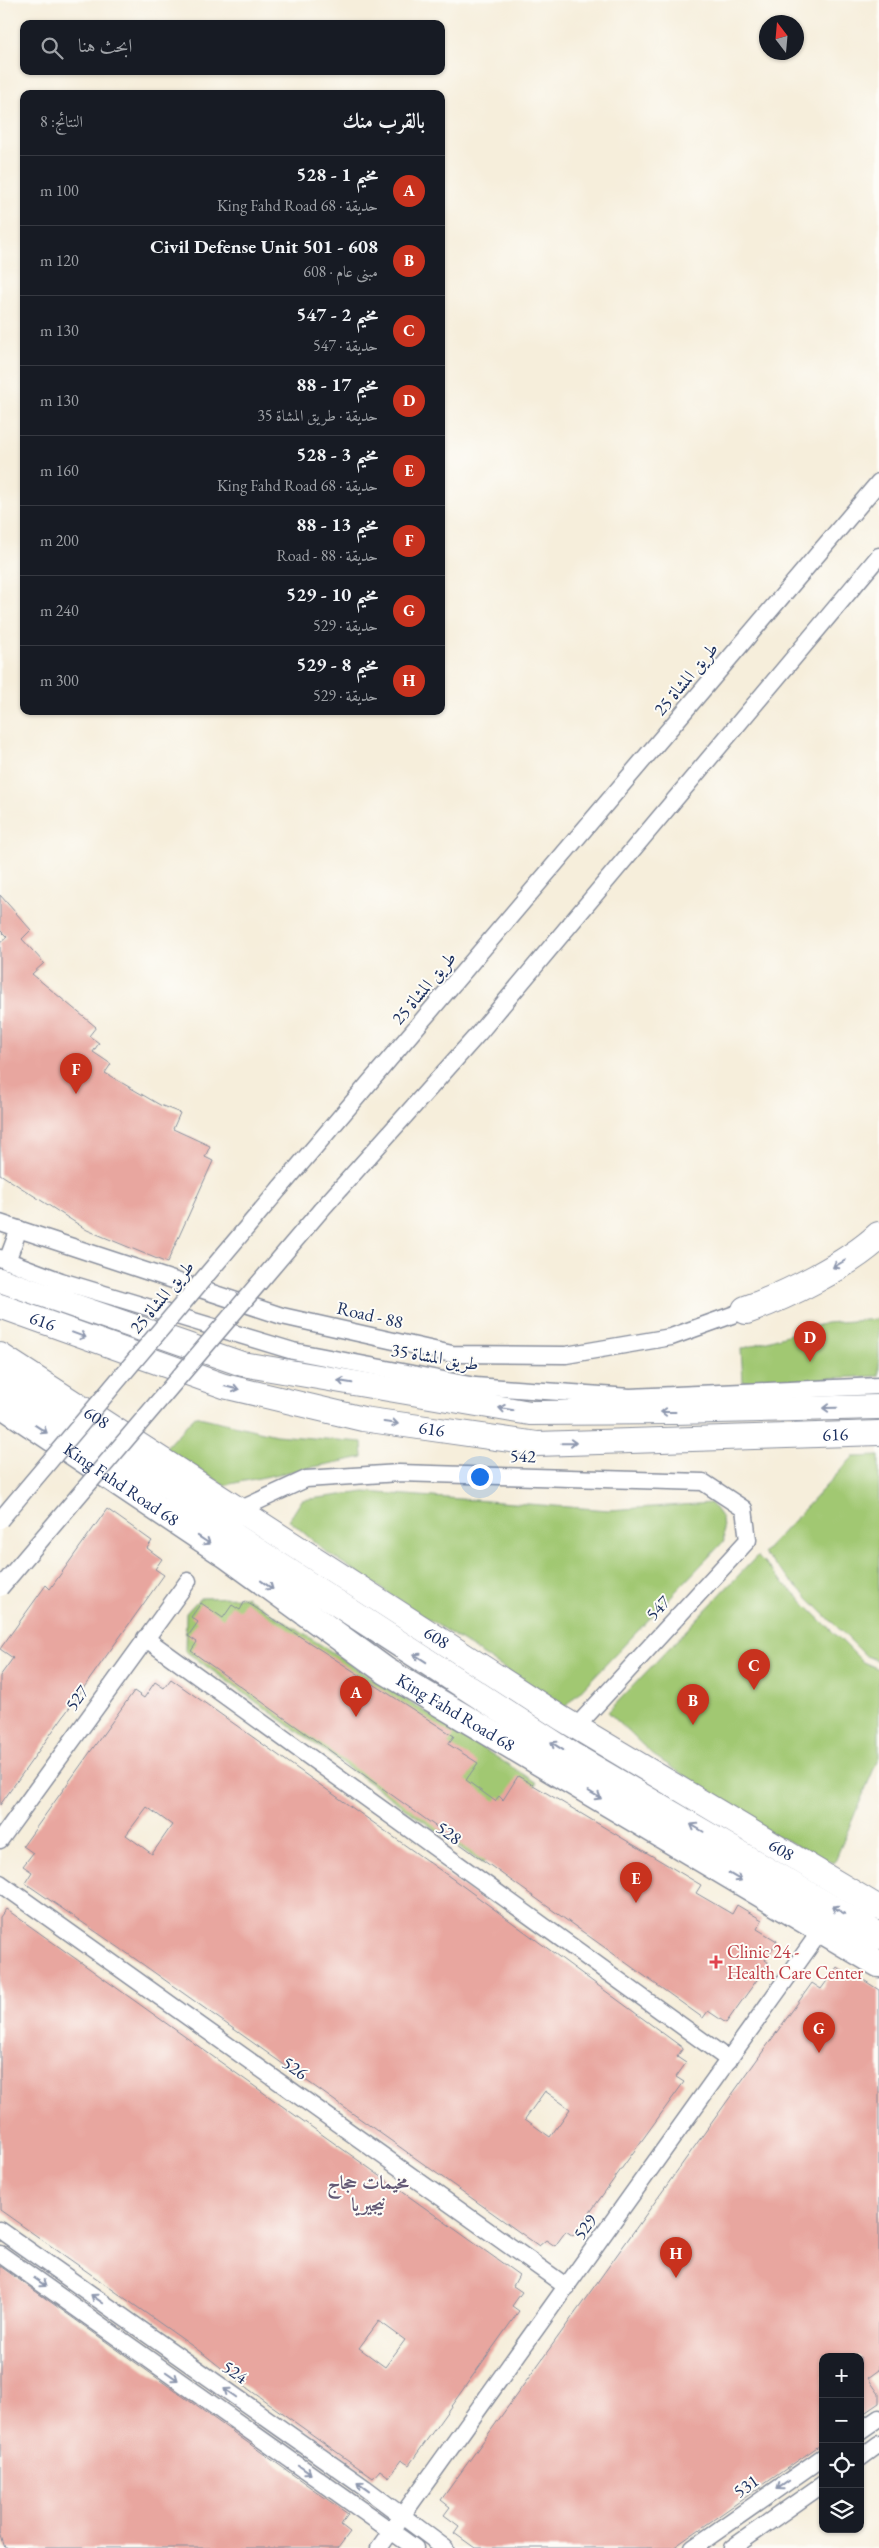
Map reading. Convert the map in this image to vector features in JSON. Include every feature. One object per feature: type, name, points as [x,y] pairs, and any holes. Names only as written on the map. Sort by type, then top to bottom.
[{"type":"highway","points":[[746,1310],[774,1300],[865,1249],[879,1236]]},
{"type":"main road","name":"616","points":[[2,1266],[242,1364],[530,1413],[879,1407]]},
{"type":"main road","name":"616","points":[[0,1306],[224,1386],[364,1419],[537,1444],[879,1433]]},
{"type":"main road","name":"608","points":[[0,1355],[576,1727],[879,1908]]},
{"type":"main road","name":"King Fahd Road 68","points":[[0,1380],[171,1487],[237,1538],[571,1756],[879,1936]]},
{"type":"main road","name":"King Fahd Road 68","points":[[0,1402],[228,1556],[386,1671],[879,1964]]},
{"type":"street","name":"طريق المشاة 25","points":[[0,1520],[879,482]]},
{"type":"street","points":[[0,1588],[321,1210],[479,1034],[879,556]]},
{"type":"street","name":"Road - 88","points":[[0,1212],[19,1229],[282,1316],[452,1354],[566,1355],[671,1337],[746,1310]]},
{"type":"street","points":[[0,1223],[19,1229],[2,1266]]},
{"type":"street","name":"طريق المشاة 35","points":[[2,1266],[61,1281],[293,1352],[474,1386],[630,1397],[879,1386]]},
{"type":"street","name":"542","points":[[239,1510],[306,1479],[399,1473],[703,1482],[744,1509]]},
{"type":"street","name":"547","points":[[576,1727],[748,1540],[744,1509]]},
{"type":"street","name":"527","points":[[0,1840],[188,1581]]},
{"type":"street","name":"528","points":[[145,1638],[730,2060]]},
{"type":"street","name":"526","points":[[0,1883],[567,2287]]},
{"type":"street","name":"529","points":[[378,2548],[730,2060],[822,1929]]},
{"type":"street","name":"524","points":[[0,2230],[365,2488],[401,2517],[446,2548]]},
{"type":"street","points":[[0,2254],[415,2548]]},
{"type":"street","points":[[864,2428],[879,2418]]},
{"type":"street","points":[[864,2455],[879,2444]]},
{"type":"street","name":"531","points":[[693,2548],[819,2460]]},
{"type":"street","points":[[732,2548],[819,2487]]},
{"type":"green space","points":[[879,1319],[879,1376],[743,1382],[741,1349],[826,1323]]},
{"type":"green space","points":[[195,1416],[276,1435],[362,1442],[363,1457],[225,1485],[164,1449]]},
{"type":"green space","points":[[879,1456],[879,1661],[866,1656],[763,1553],[853,1457]]},
{"type":"green space","points":[[365,1492],[609,1510],[711,1503],[722,1518],[724,1541],[564,1708],[326,1552],[289,1520],[302,1500]]},
{"type":"green space","points":[[757,1556],[863,1662],[879,1669],[879,1757],[834,1863],[771,1833],[653,1755],[608,1712]]},
{"type":"green space","points":[[246,1597],[537,1783],[483,1864],[185,1651],[186,1613],[200,1598]]},
{"type":"building","points":[[0,895],[31,930],[22,939],[44,963],[32,974],[96,1027],[89,1036],[99,1043],[93,1052],[111,1064],[105,1073],[160,1105],[180,1113],[173,1129],[210,1146],[205,1157],[213,1161],[167,1263],[87,1230],[0,1174],[0,943],[7,937],[0,930]]},
{"type":"building","points":[[107,1509],[152,1541],[147,1548],[162,1559],[155,1569],[164,1575],[0,1805],[0,1676],[13,1658],[0,1649],[46,1585],[50,1589]]},
{"type":"building","points":[[245,1601],[454,1736],[448,1744],[478,1763],[466,1780],[495,1801],[499,1796],[503,1800],[518,1776],[701,1885],[696,1893],[732,1914],[737,1905],[762,1920],[757,1929],[777,1941],[765,1960],[769,1963],[726,2023],[708,2011],[703,2018],[191,1651],[197,1642],[188,1636],[198,1622],[191,1617],[201,1603],[223,1618],[232,1605],[240,1610]]},
{"type":"building","points":[[171,1679],[464,1887],[683,2048],[677,2057],[686,2063],[676,2077],[684,2082],[573,2236],[566,2231],[555,2246],[546,2240],[539,2246],[124,1951],[25,1883],[32,1872],[23,1866],[33,1853],[23,1846],[134,1691],[144,1698],[155,1682],[164,1688]],"holes":[[[147,1807],[172,1825],[152,1854],[126,1835]],[[545,2091],[570,2109],[550,2137],[525,2119]]]},
{"type":"building","points":[[6,1909],[519,2275],[513,2286],[522,2292],[512,2306],[519,2311],[409,2465],[401,2460],[389,2477],[380,2470],[373,2478],[240,2383],[205,2355],[0,2210],[0,1917]],"holes":[[[379,2321],[405,2340],[385,2367],[359,2348]]]},
{"type":"building","points":[[837,1967],[853,1979],[856,1975],[879,1990],[879,2370],[868,2378],[879,2394],[879,2403],[864,2413],[864,2353],[819,2353],[819,2446],[673,2548],[475,2548],[454,2533],[459,2526],[444,2515],[450,2507],[441,2500],[812,1983],[821,1989]]},
{"type":"building","points":[[0,2266],[348,2514],[341,2525],[350,2532],[338,2548],[5,2548],[0,2533]]},
{"type":"place","name":"مخيم 13 - 88","points":[[76,1094]]},
{"type":"place","name":"مخيم 17 - 88","points":[[810,1362]]},
{"type":"place","name":"مخيم 2 - 547","points":[[754,1690]]},
{"type":"place","name":"مخيم 1 - 528","points":[[356,1717]]},
{"type":"place","name":"Civil Defense Unit 501 - 608","points":[[693,1725]]},
{"type":"place","name":"مخيم 3 - 528","points":[[636,1903]]},
{"type":"place","name":"Clinic 24 - Health Care Center","points":[[716,1962]]},
{"type":"place","name":"مخيم 10 - 529","points":[[819,2053]]},
{"type":"place","name":"مخيم 8 - 529","points":[[676,2278]]},
{"type":"district","name":"مخيمات حجاج نيجيريا","points":[[368,2193]]}]
